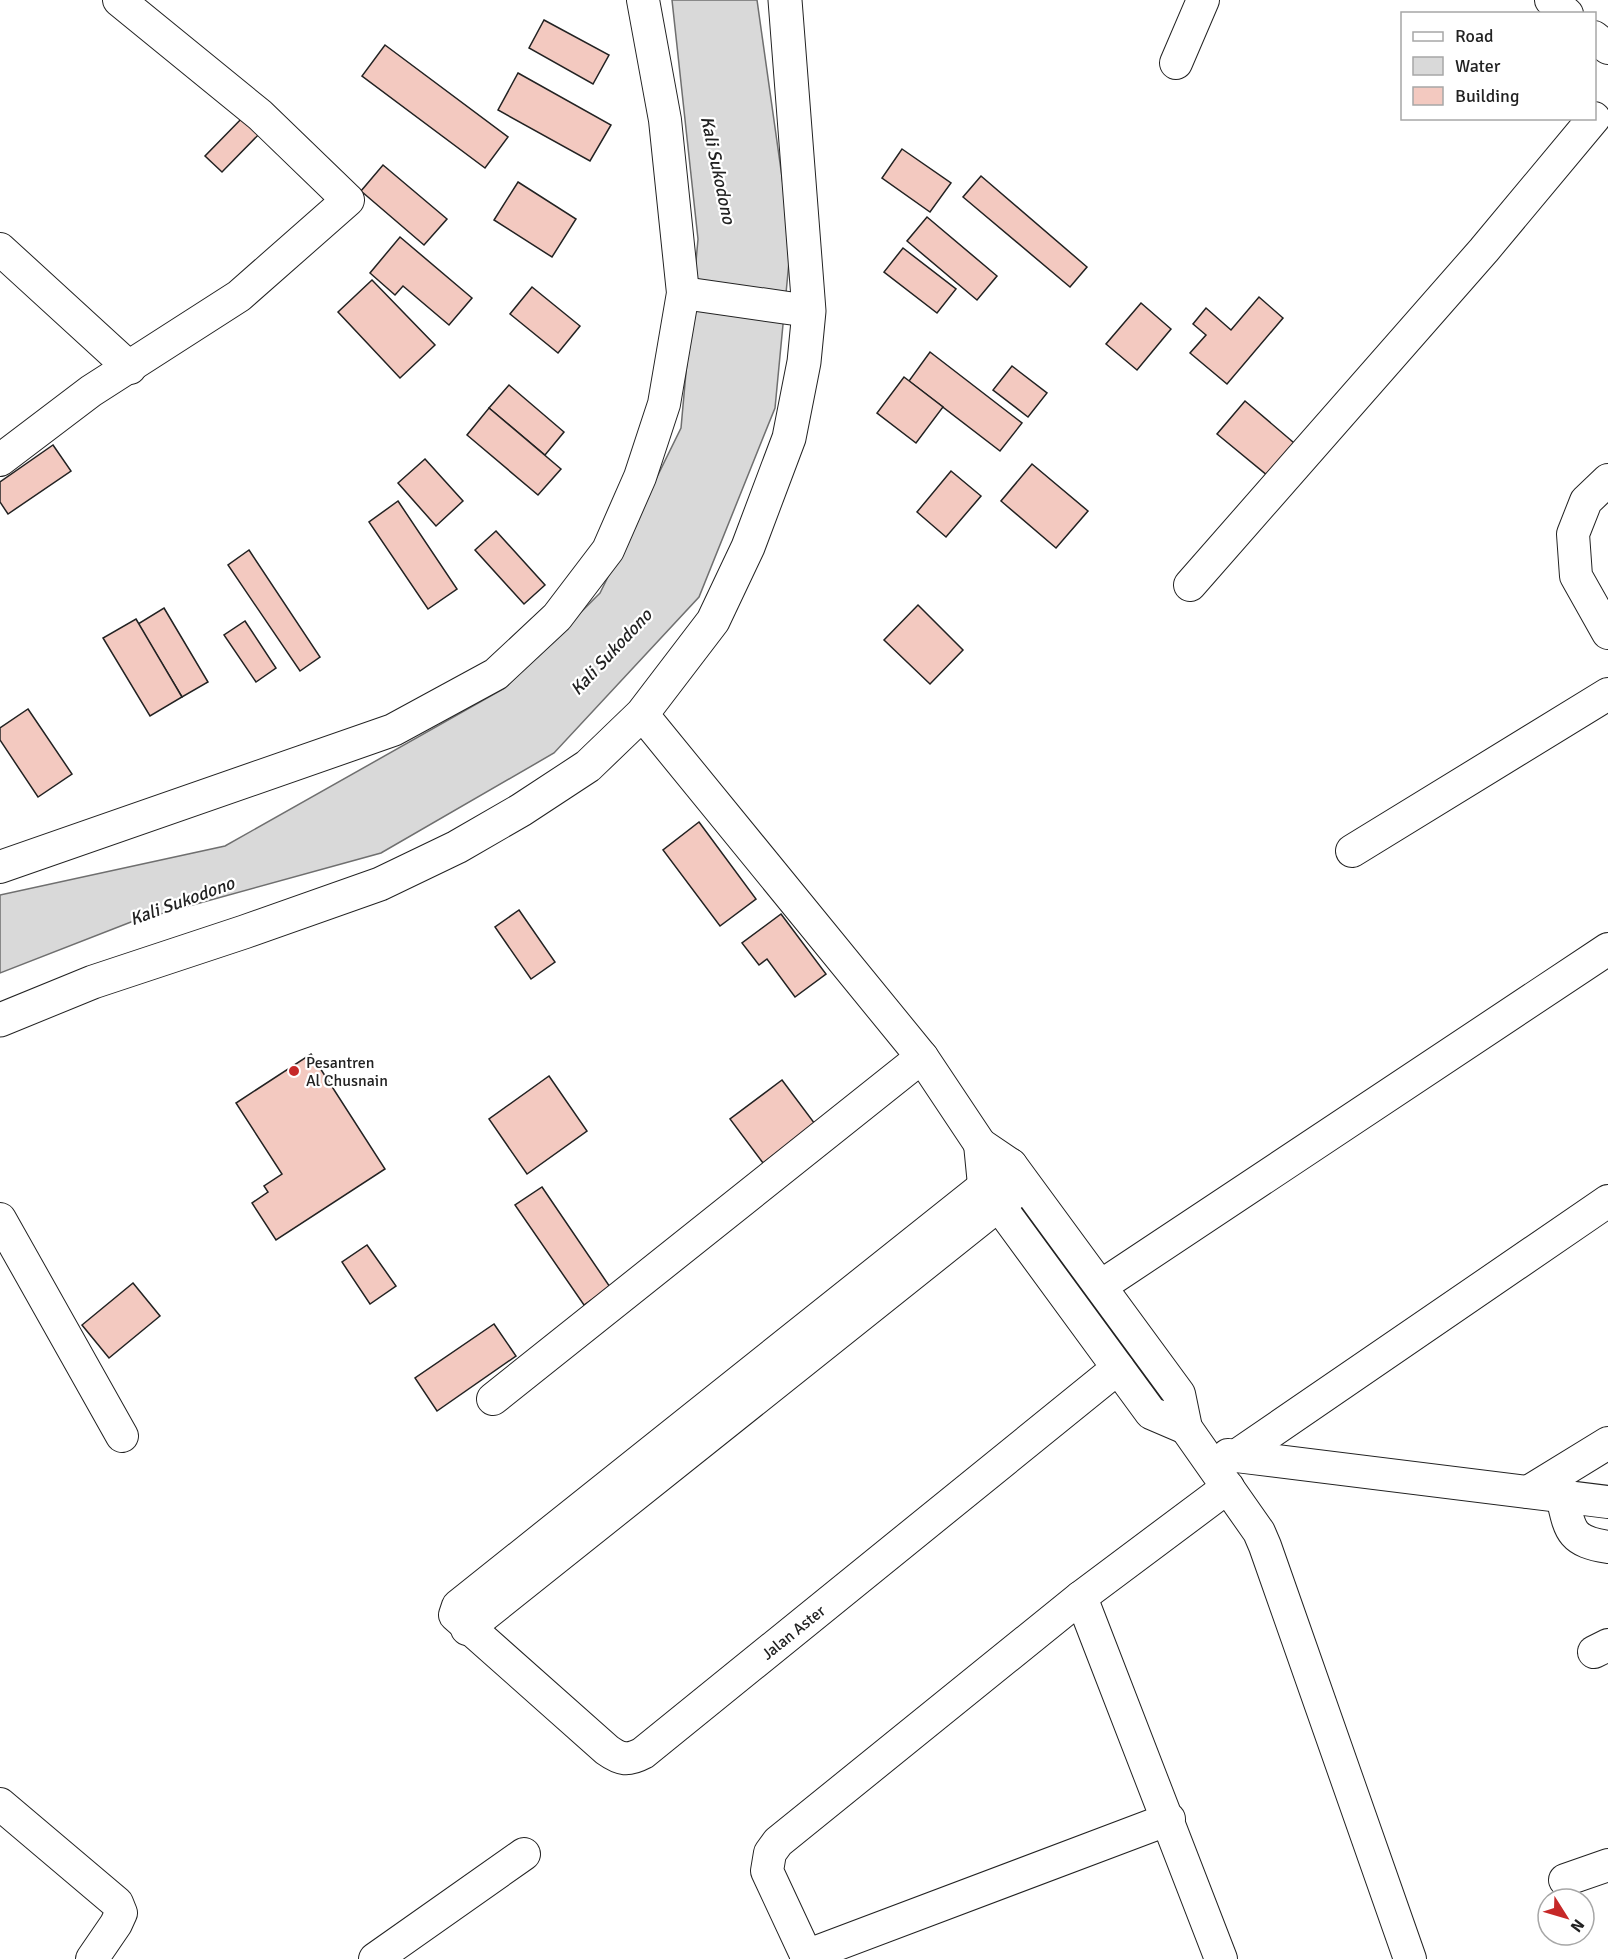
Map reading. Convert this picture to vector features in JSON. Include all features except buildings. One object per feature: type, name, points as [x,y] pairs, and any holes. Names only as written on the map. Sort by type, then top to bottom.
[{"type":"main road","points":[[0,1020],[93,982],[244,933],[399,874],[458,847],[531,804],[588,766],[642,714],[713,621],[748,547],[789,438],[804,362],[799,310],[785,0]]},
{"type":"street","points":[[0,460],[91,391],[130,368],[238,296],[348,200],[260,115],[119,0]]},
{"type":"street","points":[[0,867],[393,730],[496,674],[557,616],[608,550],[640,477],[664,404],[686,293],[665,120],[643,0]]},
{"type":"street","points":[[1176,63],[1203,0]]},
{"type":"street","points":[[1551,0],[1565,12]]},
{"type":"street","points":[[1596,38],[1608,48]]},
{"type":"street","points":[[1596,115],[1608,98]]},
{"type":"street","points":[[1190,585],[1484,250],[1592,120]]},
{"type":"street","points":[[0,249],[130,368]]},
{"type":"street","points":[[686,293],[799,310]]},
{"type":"street","points":[[1608,480],[1586,501],[1573,534],[1576,576],[1608,633]]},
{"type":"street","points":[[1352,851],[1608,694]]},
{"type":"street","points":[[642,714],[922,1057],[980,1144],[1018,1175],[1179,1394],[1194,1440],[1259,1532],[1270,1557],[1403,1957]]},
{"type":"street","points":[[1101,1286],[1608,949]]},
{"type":"street","points":[[494,1399],[922,1057]]},
{"type":"street","points":[[980,1144],[992,1195],[1151,1413],[1194,1440],[1236,1456],[1608,1502]]},
{"type":"street","points":[[992,1195],[1018,1175]]},
{"type":"street","name":"Jalan Aster","points":[[992,1195],[467,1629],[607,1750],[618,1758],[631,1760],[644,1753],[1118,1368]]},
{"type":"street","points":[[1236,1456],[1608,1201]]},
{"type":"street","points":[[0,1219],[122,1437]]},
{"type":"street","points":[[1528,1492],[1608,1443]]},
{"type":"street","points":[[1168,1819],[807,1958],[767,1871],[767,1862],[774,1847],[1081,1598],[1228,1487]]},
{"type":"street","points":[[1562,1496],[1572,1532],[1580,1540],[1608,1547]]},
{"type":"street","points":[[1081,1598],[1221,1959]]},
{"type":"street","points":[[0,1804],[117,1903],[121,1913],[92,1959]]},
{"type":"street","points":[[375,1959],[524,1854]]},
{"type":"street","points":[[1565,1880],[1608,1865]]},
{"type":"water","name":"Kali Sukodono","points":[[672,0],[757,0],[791,241],[775,408],[699,597],[554,753],[381,853],[131,922],[0,973],[0,895],[225,846],[505,688],[600,593],[681,428],[698,239]]},
{"type":"place","name":"Pesantren Al Chusnain","points":[[294,1071]]}]
